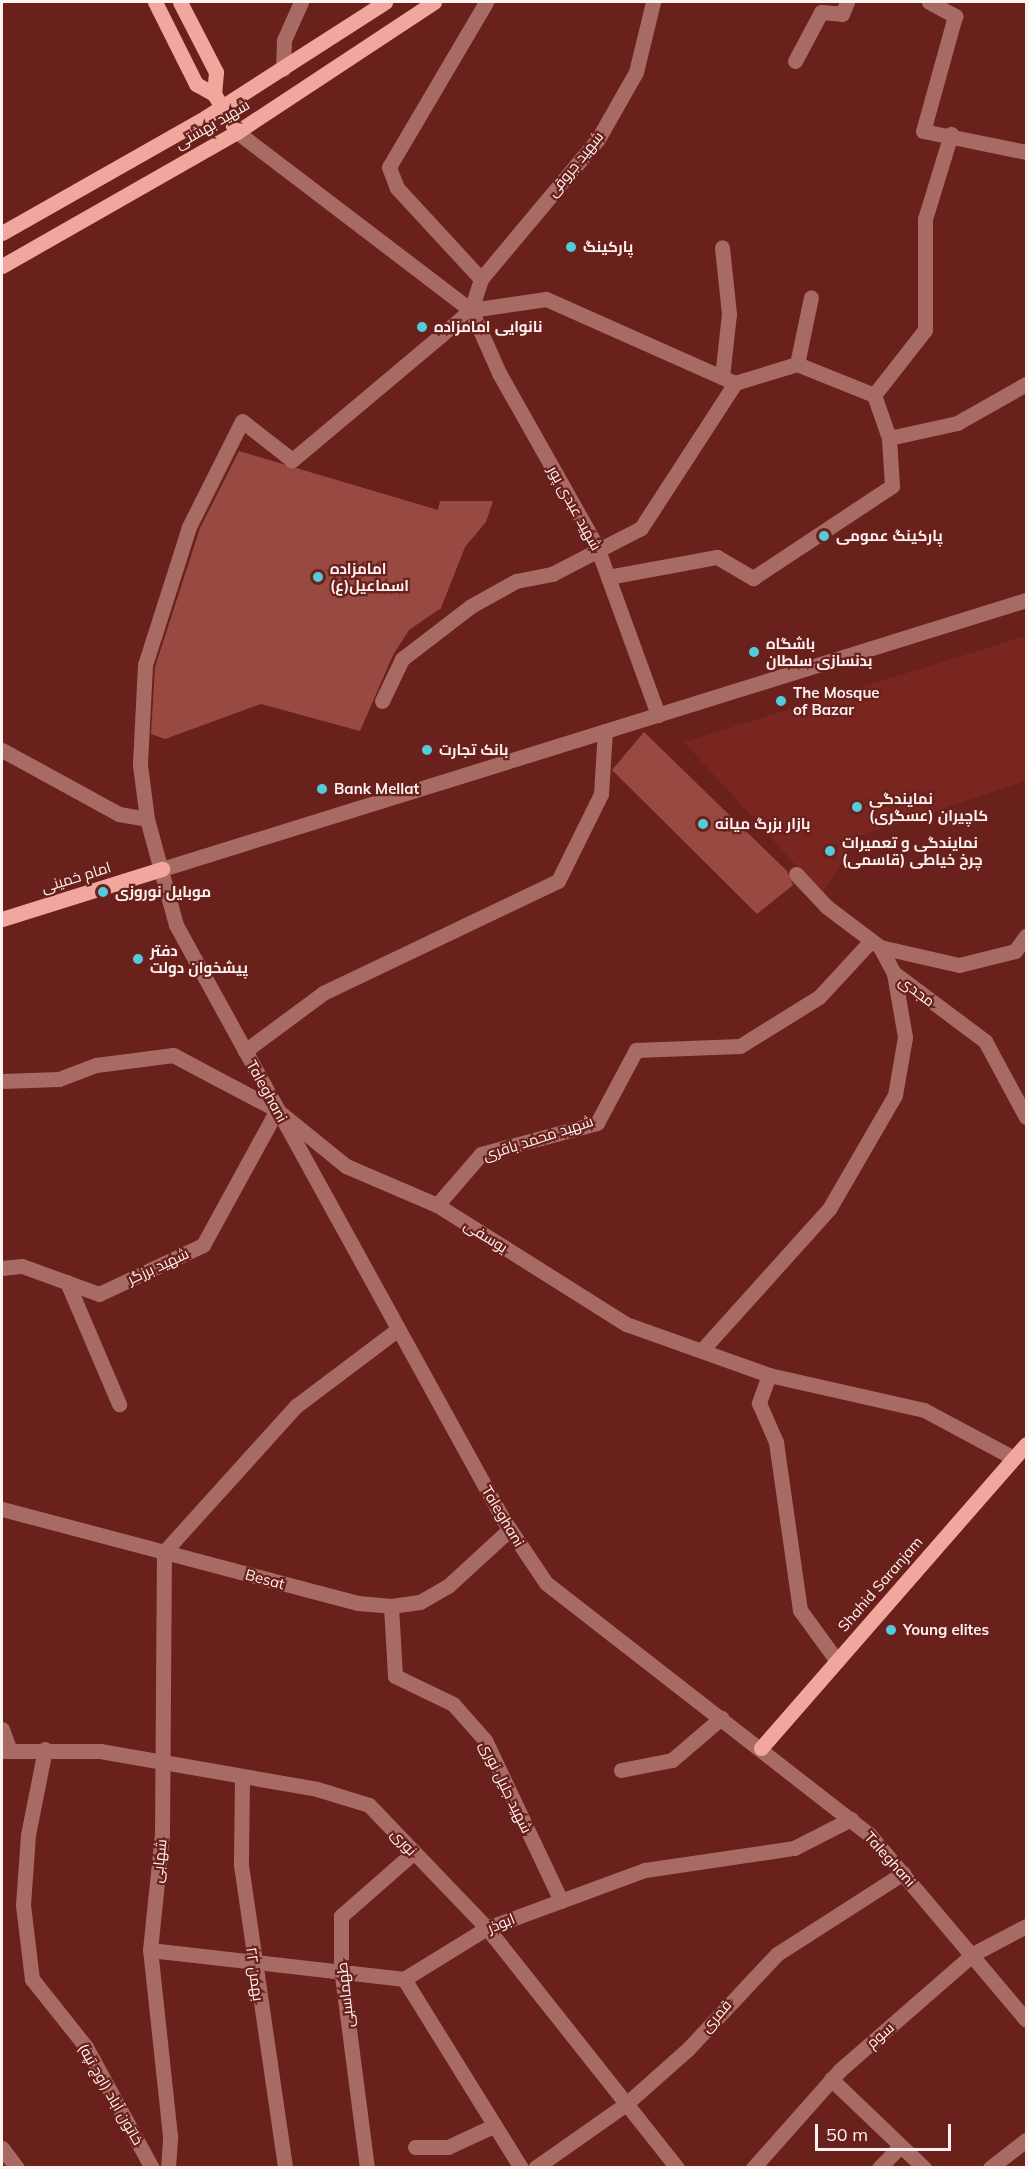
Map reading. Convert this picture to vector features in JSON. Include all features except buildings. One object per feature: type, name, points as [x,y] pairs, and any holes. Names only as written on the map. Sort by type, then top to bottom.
[{"type":"main road","points":[[155,2],[196,84],[218,100],[237,132]]},
{"type":"main road","points":[[180,2],[216,72],[218,100]]},
{"type":"main road","name":"شهید بهشتی","points":[[2,234],[218,100],[283,69],[385,2]]},
{"type":"main road","name":"شهید بهشتی","points":[[2,266],[237,132],[434,2]]},
{"type":"main road","name":"امام خمینی","points":[[2,919],[162,869]]},
{"type":"main road","name":"Shahid Saranjam","points":[[761,1748],[1026,1444]]},
{"type":"street","points":[[283,69],[284,40],[301,2]]},
{"type":"street","points":[[471,310],[481,279],[397,188],[389,167],[486,2]]},
{"type":"street","name":"شهید جروقی","points":[[481,279],[598,139],[636,72],[653,2]]},
{"type":"street","points":[[795,61],[821,12],[842,14],[847,2]]},
{"type":"street","points":[[929,2],[955,16],[923,130],[951,134],[1026,152]]},
{"type":"street","points":[[237,132],[471,310],[546,299],[728,380],[797,364],[873,395],[889,438],[892,486],[753,578],[717,557],[608,577]]},
{"type":"street","points":[[873,395],[925,330],[925,219],[951,134]]},
{"type":"street","points":[[382,701],[402,659],[471,606],[516,581],[552,574],[597,546],[641,528],[728,380],[729,314],[722,247]]},
{"type":"street","points":[[797,364],[811,297]]},
{"type":"street","name":"شهید عبدی پور","points":[[471,310],[499,373],[597,546],[658,715]]},
{"type":"street","name":"Taleghani","points":[[471,310],[292,460],[242,421],[189,527],[145,665],[140,765],[147,819],[176,925],[506,1525],[546,1583],[579,1614],[761,1748],[851,1820],[903,1873],[1026,2020]]},
{"type":"street","points":[[889,438],[957,423],[1026,384]]},
{"type":"street","points":[[162,869],[1026,600]]},
{"type":"street","points":[[245,1051],[323,993],[558,881],[601,794],[605,731]]},
{"type":"street","points":[[2,750],[119,814],[147,819]]},
{"type":"street","name":"مجدی","points":[[796,874],[875,944],[894,973],[985,1041],[1026,1117]]},
{"type":"street","points":[[875,944],[959,965],[1015,951],[1026,936]]},
{"type":"street","name":"شهید محمد باقری","points":[[437,1205],[481,1154],[597,1123],[636,1050],[740,1046],[819,997],[875,944]]},
{"type":"street","points":[[702,1350],[830,1209],[895,1095],[905,1037],[894,973]]},
{"type":"street","points":[[2,1082],[60,1079],[116,1060],[173,1055],[277,1110]]},
{"type":"street","name":"یوسفی","points":[[277,1110],[346,1166],[437,1205],[626,1324],[769,1375],[924,1410],[1014,1458]]},
{"type":"street","name":"شهید برزگر","points":[[2,1268],[22,1266],[99,1294],[203,1245],[277,1110]]},
{"type":"street","points":[[67,1282],[119,1404]]},
{"type":"street","points":[[164,1552],[297,1406],[398,1329]]},
{"type":"street","points":[[769,1375],[759,1402],[776,1442],[800,1610],[837,1661]]},
{"type":"street","name":"Besat","points":[[2,1509],[358,1603],[391,1606],[420,1602],[448,1586],[506,1525]]},
{"type":"street","name":"شهابی","points":[[164,1552],[162,1834],[150,1950],[170,2136],[168,2168]]},
{"type":"street","name":"شهید جلیل نوری","points":[[391,1606],[395,1676],[453,1704],[485,1740],[561,1901]]},
{"type":"street","points":[[621,1770],[672,1760],[721,1718]]},
{"type":"street","points":[[2,1729],[5,1750]]},
{"type":"street","name":"نوری","points":[[5,1750],[45,1749],[162,1760],[242,1779],[317,1789],[369,1805],[487,1928],[677,2168]]},
{"type":"street","name":"خاتون آباد (اوچ تپه)","points":[[45,1749],[28,1835],[23,1905],[32,1979],[86,2047],[152,2168]]},
{"type":"street","name":"۲۲ بهمن","points":[[242,1779],[241,1865],[253,1963],[285,2168]]},
{"type":"street","name":"ابوذر","points":[[404,1978],[487,1928],[645,1870],[794,1848],[851,1820]]},
{"type":"street","name":"طهماسبی","points":[[367,2168],[340,1969],[341,1916],[413,1853]]},
{"type":"street","name":"قمری","points":[[535,2168],[626,2104],[688,2049],[777,1954],[903,1873]]},
{"type":"street","name":"سوم","points":[[753,2168],[831,2079],[973,1954],[1026,1926]]},
{"type":"street","points":[[150,1950],[253,1963],[340,1969],[404,1978],[493,2126],[521,2168]]},
{"type":"street","points":[[831,2079],[924,2168]]},
{"type":"street","points":[[415,2147],[448,2147],[493,2126]]},
{"type":"street","points":[[990,2168],[1026,2140]]},
{"type":"street","points":[[879,2168],[900,2146]]},
{"type":"street","points":[[2,2148],[17,2168]]},
{"type":"shaded area","name":"بازار بزرگ میانه","points":[[1026,636],[1026,781],[859,836],[822,894],[684,742]]},
{"type":"place","name":"پارکینگ","points":[[571,247]]},
{"type":"place","name":"نانوایی امامزاده","points":[[422,327]]},
{"type":"place","name":"پارکینگ عمومی","points":[[824,536]]},
{"type":"place","name":"امامزاده اسماعیل(ع)","points":[[318,577]]},
{"type":"place","name":"باشگاه بدنسازی سلطان","points":[[754,652]]},
{"type":"place","name":"The Mosque of Bazar","points":[[781,701]]},
{"type":"place","name":"بانک تجارت","points":[[427,750]]},
{"type":"place","name":"Bank Mellat","points":[[322,789]]},
{"type":"place","name":"نمایندگی کاچیران (عسگری)","points":[[857,807]]},
{"type":"place","name":"بازار بزرگ میانه","points":[[703,824]]},
{"type":"place","name":"نمایندگی و تعمیرات چرخ خیاطی (قاسمی)","points":[[830,851]]},
{"type":"place","name":"موبایل نوروزی","points":[[103,892]]},
{"type":"place","name":"دفتر پیشخوان دولت","points":[[138,959]]},
{"type":"place","name":"Young elites","points":[[891,1630]]}]
